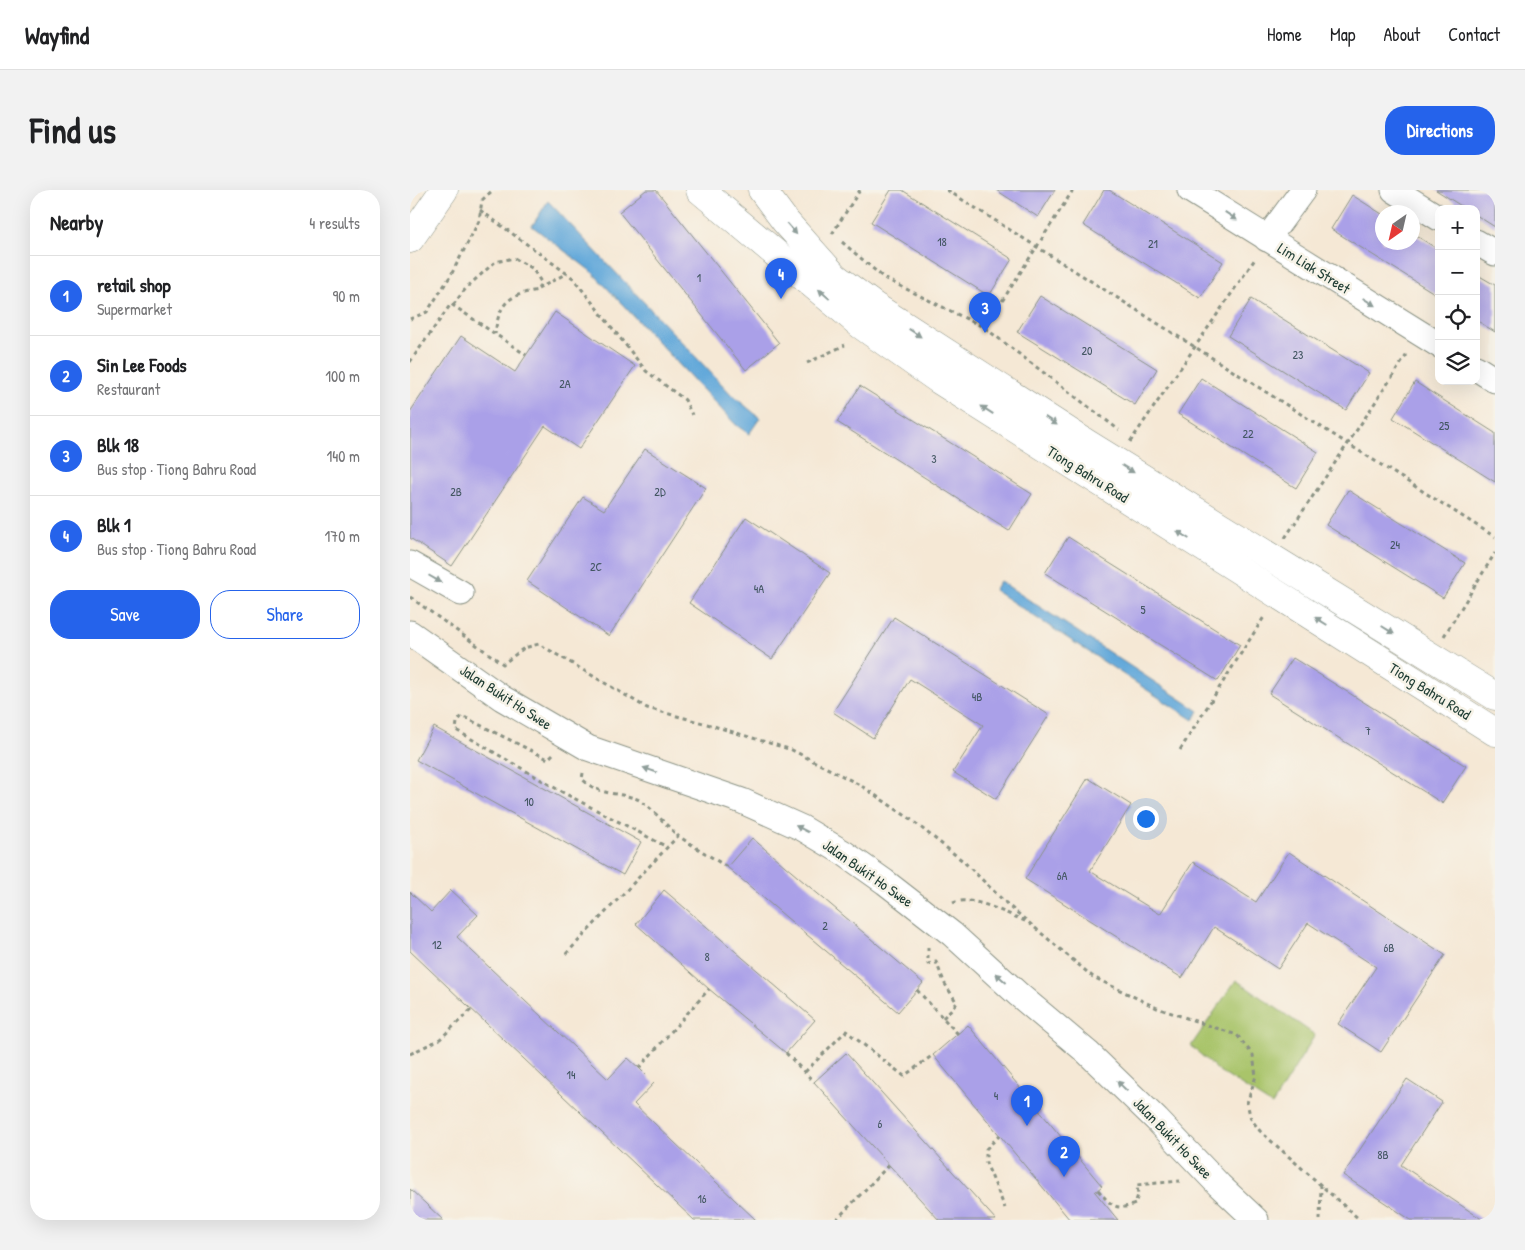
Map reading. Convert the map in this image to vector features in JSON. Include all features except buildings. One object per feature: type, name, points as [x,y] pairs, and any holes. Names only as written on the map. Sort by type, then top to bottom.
[{"type":"main road","name":"Tiong Bahru Road","points":[[700,190],[861,325],[940,380],[1495,732]]},
{"type":"main road","name":"Tiong Bahru Road","points":[[762,190],[785,221],[835,277],[874,306],[1124,451],[1279,547],[1431,656],[1495,696]]},
{"type":"main road","points":[[410,239],[440,196]]},
{"type":"street","name":"Lim Liak Street","points":[[1190,190],[1430,340]]},
{"type":"street","points":[[1268,239],[1303,190]]},
{"type":"street","points":[[1394,190],[1435,216]]},
{"type":"street","points":[[1480,244],[1495,253]]},
{"type":"street","points":[[1480,371],[1495,380]]},
{"type":"street","points":[[410,564],[461,593]]},
{"type":"street","name":"Jalan Bukit Ho Swee","points":[[418,638],[502,698],[588,748],[742,801],[802,828],[844,852],[931,917],[1088,1053],[1256,1220]]},
{"type":"path","points":[[410,319],[427,312],[451,275],[479,221],[482,200],[493,190]]},
{"type":"path","points":[[832,234],[860,190]]},
{"type":"path","points":[[947,190],[1495,537]]},
{"type":"path","points":[[985,328],[1073,190]]},
{"type":"path","points":[[480,210],[573,278],[646,371],[684,400],[692,415]]},
{"type":"path","points":[[826,226],[832,234],[884,278],[985,328],[1124,451],[1268,239]]},
{"type":"path","points":[[453,306],[467,287],[495,262],[514,258],[532,268],[540,282],[538,290]]},
{"type":"path","points":[[496,334],[498,316],[507,301],[522,293],[538,290],[567,273]]},
{"type":"path","points":[[410,362],[451,304],[526,355]]},
{"type":"path","points":[[1279,547],[1348,444],[1430,340]]},
{"type":"path","points":[[1278,531],[1279,547]]},
{"type":"path","points":[[1431,656],[1495,553]]},
{"type":"path","points":[[1180,750],[1279,595]]},
{"type":"path","points":[[410,597],[503,664],[524,648],[539,644],[647,708],[792,750],[860,785],[909,818],[963,861],[1008,905],[1093,977],[1157,1008],[1237,1035],[1253,1055],[1256,1076],[1247,1103],[1251,1119],[1260,1131],[1360,1220]]},
{"type":"path","points":[[548,759],[462,716],[457,722],[456,730],[562,792],[666,847]]},
{"type":"path","points":[[583,770],[582,779],[590,787],[605,793],[638,799],[678,836],[727,867]]},
{"type":"path","points":[[566,954],[678,836]]},
{"type":"path","points":[[931,917],[956,902],[972,901],[1028,922]]},
{"type":"path","points":[[928,944],[928,964],[936,962],[945,984],[957,1002],[943,1018]]},
{"type":"path","points":[[639,1068],[709,989]]},
{"type":"path","points":[[917,990],[958,1034]]},
{"type":"path","points":[[410,1054],[440,1039],[472,1009]]},
{"type":"path","points":[[805,1072],[846,1031],[904,1076],[933,1055]]},
{"type":"path","points":[[786,1053],[814,1082]]},
{"type":"path","points":[[1000,1135],[986,1149],[986,1163],[1005,1208]]},
{"type":"path","points":[[836,1220],[889,1165]]},
{"type":"path","points":[[1098,1190],[1112,1206],[1119,1208],[1128,1207],[1135,1204],[1138,1195],[1137,1184],[1186,1180]]},
{"type":"path","points":[[1320,1220],[1321,1185]]},
{"type":"green space","points":[[1236,980],[1315,1035],[1272,1105],[1219,1071],[1191,1046]]},
{"type":"water","points":[[548,201],[731,394],[760,418],[749,434],[736,425],[592,272],[532,226]]},
{"type":"water","points":[[1000,581],[1199,711],[1193,720],[994,590]]},
{"type":"place","name":"Blk 1","points":[[781,299]]},
{"type":"place","name":"Blk 18","points":[[985,333]]},
{"type":"place","name":"retail shop","points":[[1027,1126]]},
{"type":"place","name":"Sin Lee Foods","points":[[1064,1177]]}]
